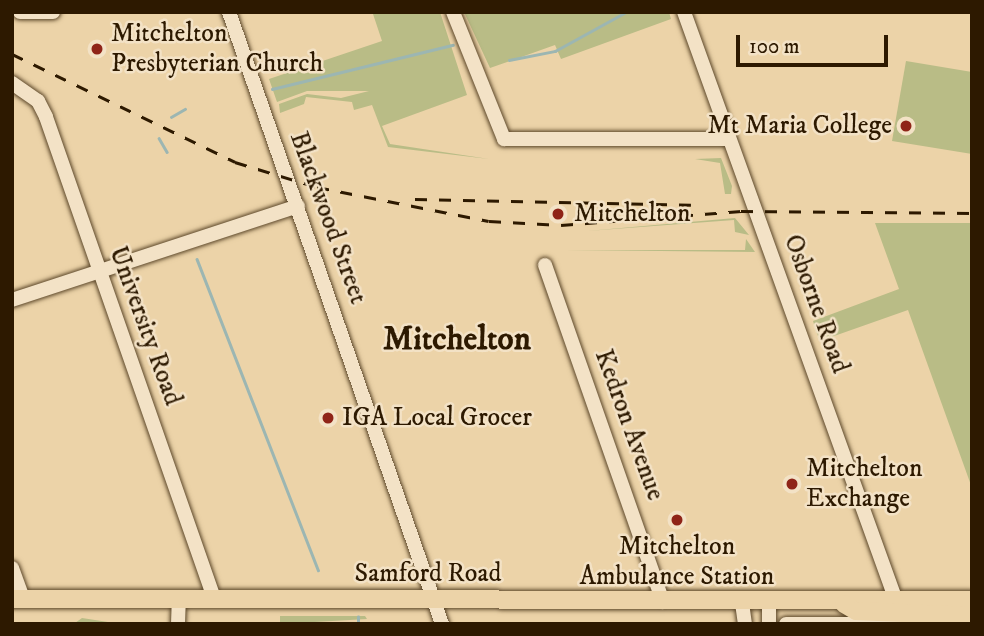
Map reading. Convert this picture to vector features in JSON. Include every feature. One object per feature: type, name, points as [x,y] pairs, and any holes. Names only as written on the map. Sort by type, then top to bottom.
[{"type":"main road","name":"Samford Road","points":[[18,599],[438,598],[844,604],[856,611],[963,618]]},
{"type":"main road","name":"Samford Road","points":[[899,612],[972,600]]},
{"type":"street","points":[[20,12],[47,15]]},
{"type":"street","name":"Blackwood Street","points":[[229,12],[438,598],[442,624]]},
{"type":"street","points":[[453,12],[504,139],[729,139]]},
{"type":"street","name":"Osborne Road","points":[[684,12],[899,612]]},
{"type":"street","name":"University Road","points":[[12,83],[38,101],[47,117],[214,598]]},
{"type":"street","points":[[12,300],[298,206]]},
{"type":"street","name":"Kedron Avenue","points":[[545,265],[663,603]]},
{"type":"street","points":[[12,568],[18,599]]},
{"type":"street","points":[[178,624],[179,598]]},
{"type":"street","points":[[742,603],[745,624]]},
{"type":"street","points":[[769,603],[769,624]]},
{"type":"street","name":"Samford Road","points":[[786,624],[899,612]]},
{"type":"green space","points":[[440,12],[467,95],[382,126],[390,144],[489,159],[388,147],[372,105],[354,110],[352,102],[306,97],[304,104],[280,113],[279,104],[307,94],[341,98],[369,91],[307,91],[277,102],[269,79],[382,41],[373,14]]},
{"type":"green space","points":[[464,12],[669,12],[671,19],[561,59],[555,45],[490,68]]},
{"type":"green space","points":[[906,61],[972,72],[972,154],[892,141]]},
{"type":"green space","points":[[721,158],[732,186],[731,194],[725,194],[720,163],[695,159]]},
{"type":"green space","points":[[735,218],[749,235],[735,232],[734,220],[587,231]]},
{"type":"green space","points":[[875,223],[972,223],[972,488],[908,310],[820,341],[816,331],[813,321],[899,289]]},
{"type":"green space","points":[[746,239],[755,252],[565,250],[745,250]]},
{"type":"green space","points":[[280,616],[365,616],[367,619],[280,624]]},
{"type":"green space","points":[[82,618],[121,624],[12,624],[75,623]]},
{"type":"waterway","points":[[509,60],[555,51],[626,12]]},
{"type":"waterway","points":[[272,89],[453,45]]},
{"type":"waterway","points":[[171,117],[185,109]]},
{"type":"waterway","points":[[159,138],[167,152]]},
{"type":"waterway","points":[[197,259],[318,570]]},
{"type":"waterway","points":[[358,617],[358,624]]},
{"type":"railway","points":[[12,54],[235,162],[317,187],[489,221],[561,225],[741,211],[972,213]]},
{"type":"railway","points":[[415,199],[691,205]]},
{"type":"place","name":"Mitchelton Presbyterian Church","points":[[97,49]]},
{"type":"place","name":"Mt Maria College","points":[[906,126]]},
{"type":"place","name":"Mitchelton","points":[[558,214]]},
{"type":"place","name":"IGA Local Grocer","points":[[328,418]]},
{"type":"place","name":"Mitchelton Exchange","points":[[792,484]]},
{"type":"place","name":"Mitchelton Ambulance Station","points":[[677,520]]},
{"type":"district","name":"Mitchelton","points":[[457,340]]}]
